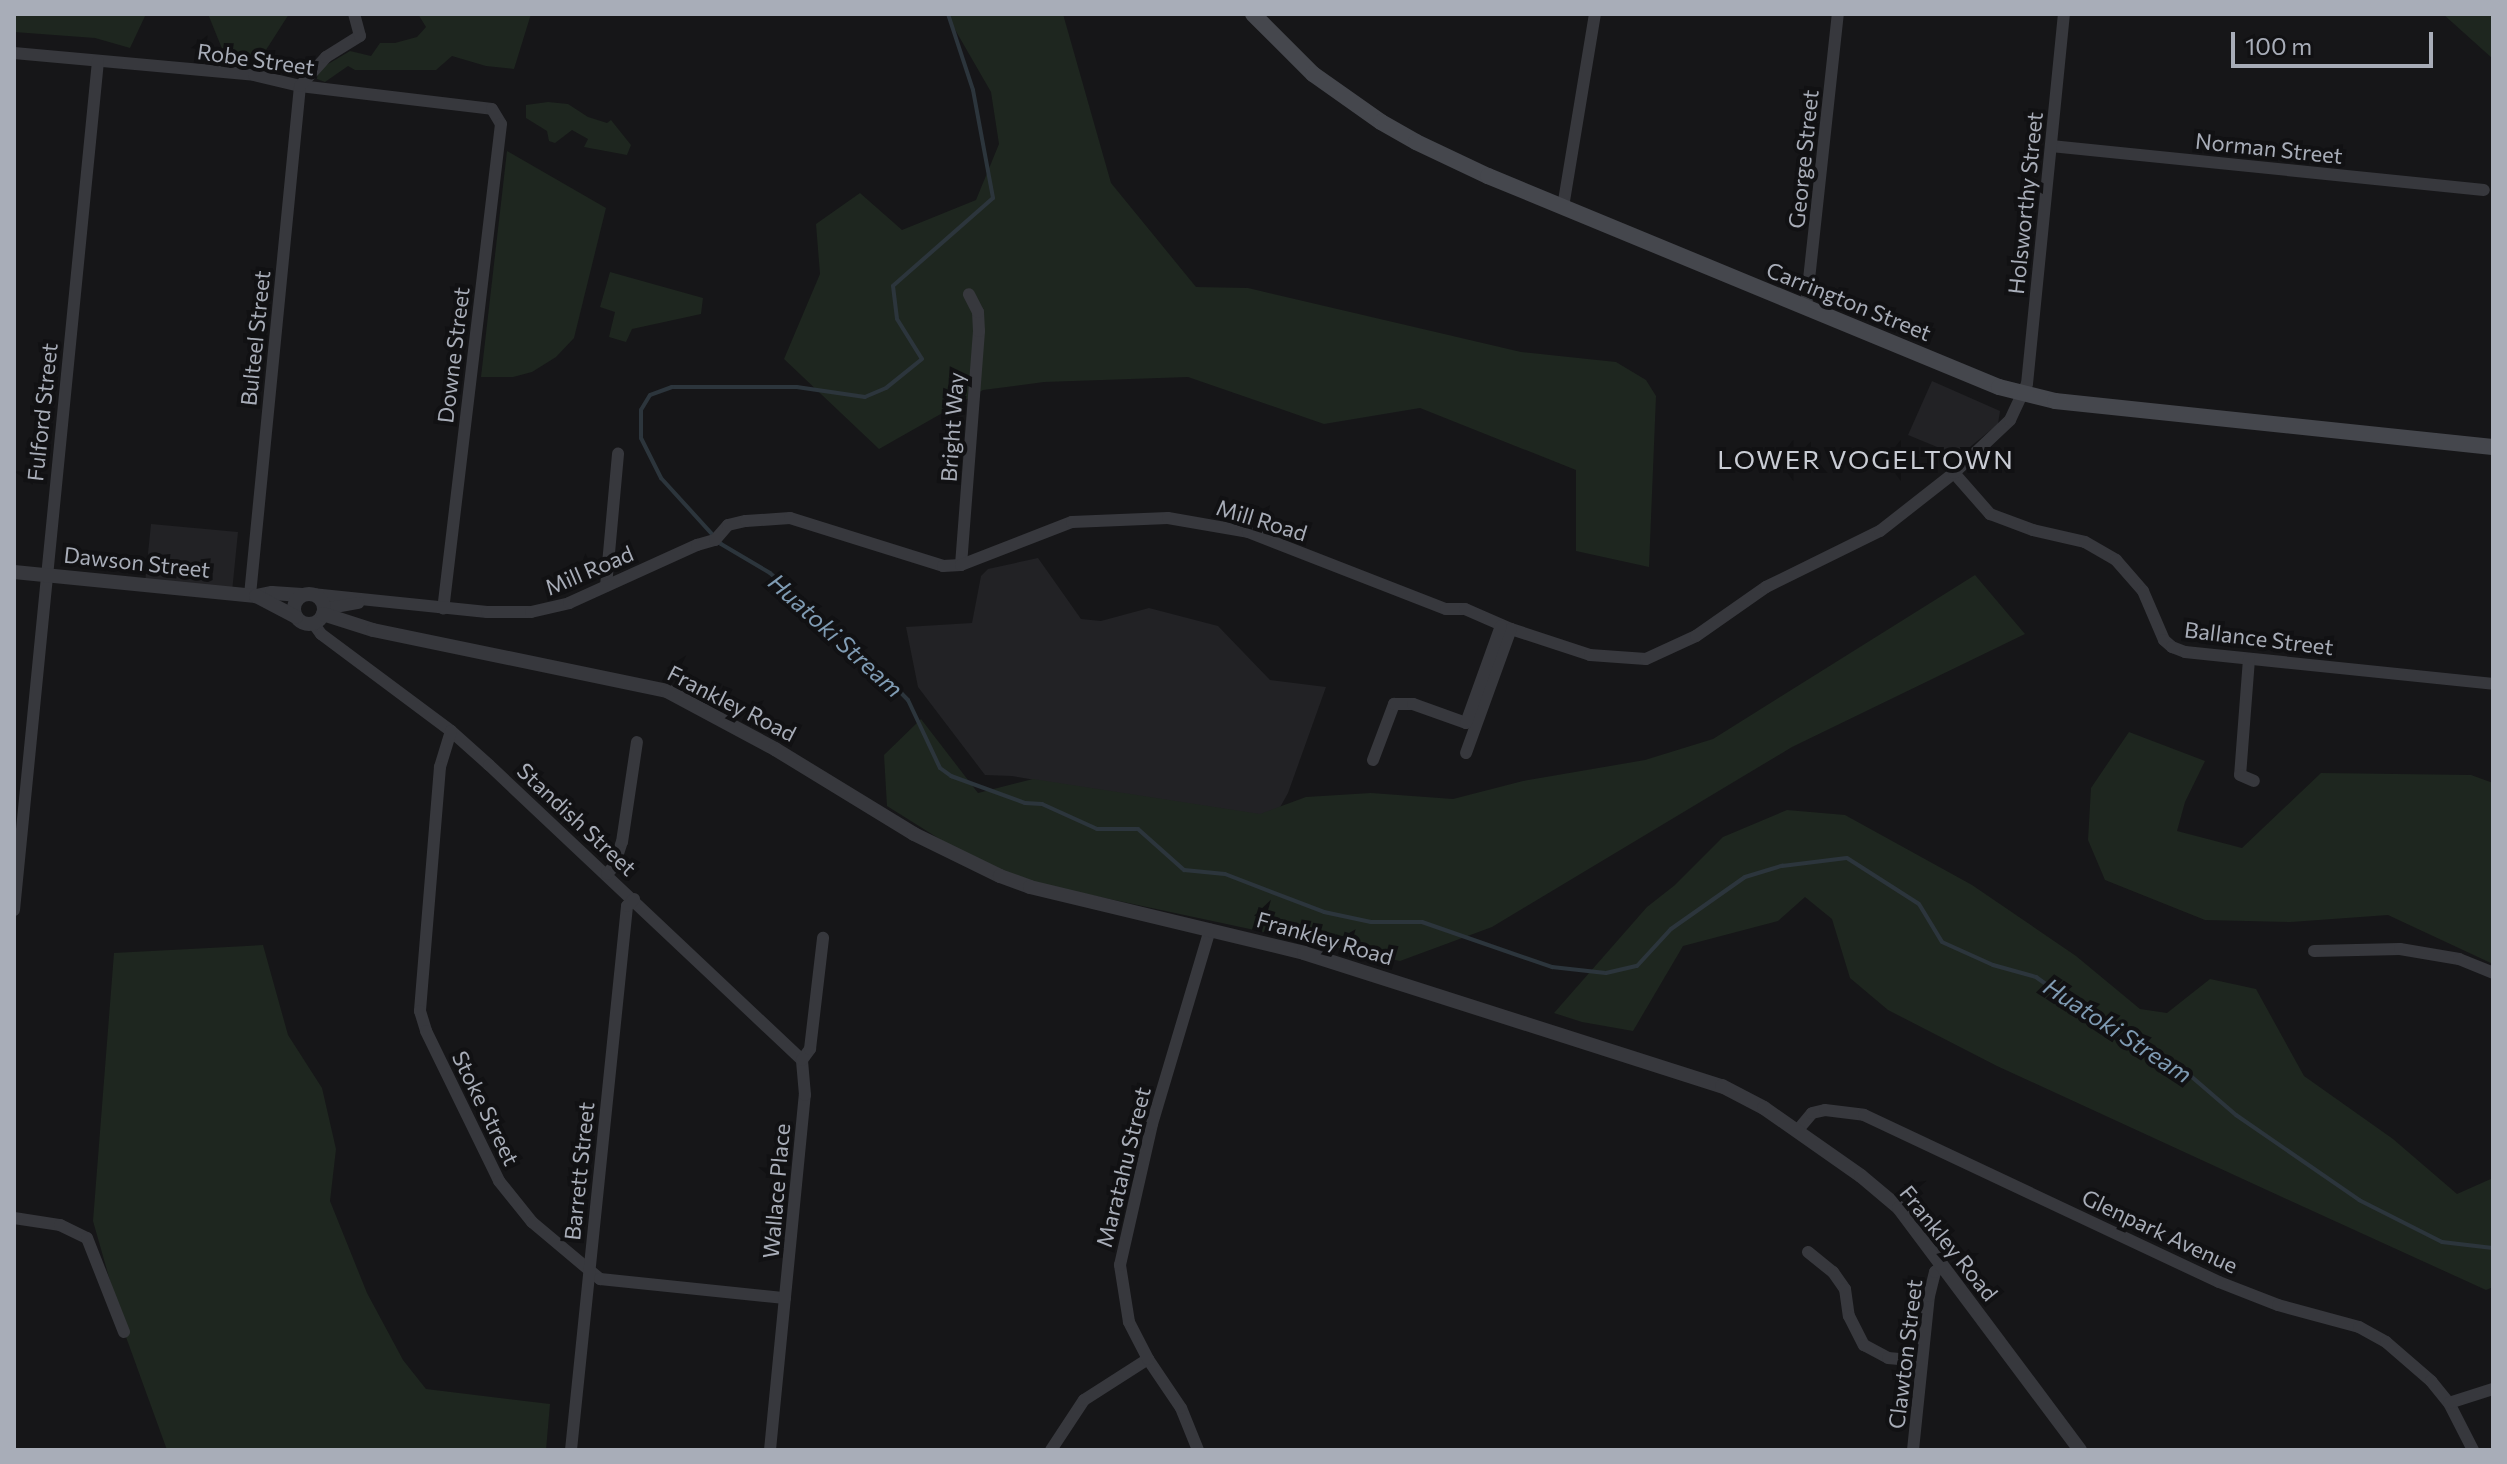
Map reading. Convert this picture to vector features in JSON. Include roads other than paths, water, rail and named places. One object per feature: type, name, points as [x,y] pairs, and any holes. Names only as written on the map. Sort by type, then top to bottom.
[{"type":"main road","name":"Carrington Street","points":[[1253,14],[1313,74],[1381,122],[1452,160],[2023,395],[2055,401],[2493,447]]},
{"type":"street","points":[[300,86],[326,57],[360,36],[354,14]]},
{"type":"street","points":[[1563,207],[1595,14]]},
{"type":"street","name":"George Street","points":[[1806,307],[1838,14]]},
{"type":"street","name":"Holsworthy Street","points":[[2023,395],[2064,14]]},
{"type":"street","name":"Robe Street","points":[[14,53],[254,75],[300,86],[492,109]]},
{"type":"street","name":"Fulford Street","points":[[14,910],[98,61]]},
{"type":"street","name":"Bulteel Street","points":[[253,595],[300,86]]},
{"type":"street","name":"Downe Street","points":[[443,609],[501,124],[492,109]]},
{"type":"street","name":"Norman Street","points":[[2051,146],[2484,190]]},
{"type":"street","name":"Bright Way","points":[[961,565],[979,331],[978,312],[969,294]]},
{"type":"street","name":"Mill Road","points":[[307,594],[443,609],[540,611],[715,540],[728,525],[746,521],[790,518],[943,566],[961,565],[1072,522],[1168,518],[1248,532],[1446,609],[1465,609],[1506,628],[1590,655],[1625,660],[1665,653],[1696,636],[1766,587],[1880,531],[1954,473],[2010,420],[2023,395]]},
{"type":"street","points":[[606,586],[618,454]]},
{"type":"street","name":"Ballance Street","points":[[1954,473],[1990,514],[2033,530],[2085,542],[2116,560],[2143,591],[2158,629],[2172,647],[2185,652],[2493,684]]},
{"type":"street","name":"Dawson Street","points":[[14,572],[253,595],[307,594]]},
{"type":"street","points":[[307,594],[321,600],[320,615],[304,623],[296,617],[294,605],[307,594]]},
{"type":"street","name":"Dawson Street","points":[[253,595],[296,617]]},
{"type":"street","name":"Mill Road","points":[[320,615],[370,602]]},
{"type":"street","name":"Frankley Road","points":[[320,615],[373,630],[667,691],[775,749],[914,834],[1000,876],[1030,887],[1304,953],[1722,1086],[1797,1131],[1861,1176],[1899,1208],[2080,1450]]},
{"type":"street","name":"Standish Street","points":[[320,615],[321,634],[451,731],[634,899],[802,1060]]},
{"type":"street","points":[[1466,753],[1506,628]]},
{"type":"street","points":[[1373,760],[1394,704],[1413,704],[1466,723],[1506,628]]},
{"type":"street","points":[[2249,659],[2240,775],[2254,781]]},
{"type":"street","name":"Stoke Street","points":[[451,731],[440,767],[420,1011],[426,1031],[499,1181],[532,1222],[600,1279],[785,1298]]},
{"type":"street","points":[[607,874],[614,866],[622,842],[637,742]]},
{"type":"street","name":"Barrett Street","points":[[571,1450],[627,906],[634,899]]},
{"type":"street","name":"Maratahu Street","points":[[1198,1450],[1181,1408],[1148,1359],[1125,1305],[1120,1265],[1152,1124],[1210,929]]},
{"type":"street","name":"Wallace Place","points":[[770,1450],[805,1095],[802,1060],[810,1049],[823,938]]},
{"type":"street","points":[[2314,951],[2400,949],[2459,959],[2493,973]]},
{"type":"street","name":"Glenpark Avenue","points":[[1797,1131],[1812,1113],[1825,1110],[1864,1115],[2219,1282],[2278,1305],[2359,1327],[2386,1342],[2410,1361],[2449,1403],[2473,1450]]},
{"type":"street","points":[[14,1218],[60,1225],[83,1234],[97,1258],[124,1332]]},
{"type":"street","points":[[1808,1252],[1833,1272],[1845,1289],[1849,1316],[1864,1345],[1888,1358],[1922,1361]]},
{"type":"street","name":"Clawton Street","points":[[1913,1450],[1929,1296],[1935,1272],[1942,1266]]},
{"type":"street","points":[[1051,1450],[1084,1400],[1148,1359]]},
{"type":"street","points":[[2449,1403],[2493,1389]]},
{"type":"waterway","name":"Huatoki Stream","points":[[948,14],[973,90],[993,198],[893,286],[897,319],[922,359],[886,388],[865,397],[797,387],[672,387],[650,395],[641,410],[641,438],[661,478],[721,544],[770,573],[871,662],[908,700],[940,768],[951,776],[1025,803],[1042,804],[1097,829],[1138,829],[1184,870],[1225,874],[1324,912],[1371,922],[1422,922],[1552,967],[1606,973],[1637,966],[1671,929],[1745,877],[1782,866],[1847,858],[1919,904],[1942,942],[1993,965],[2036,977],[2124,1040],[2178,1065],[2236,1115],[2359,1200],[2442,1242],[2493,1248]]},
{"type":"district","name":"LOWER VOGELTOWN","points":[[1866,459]]}]
